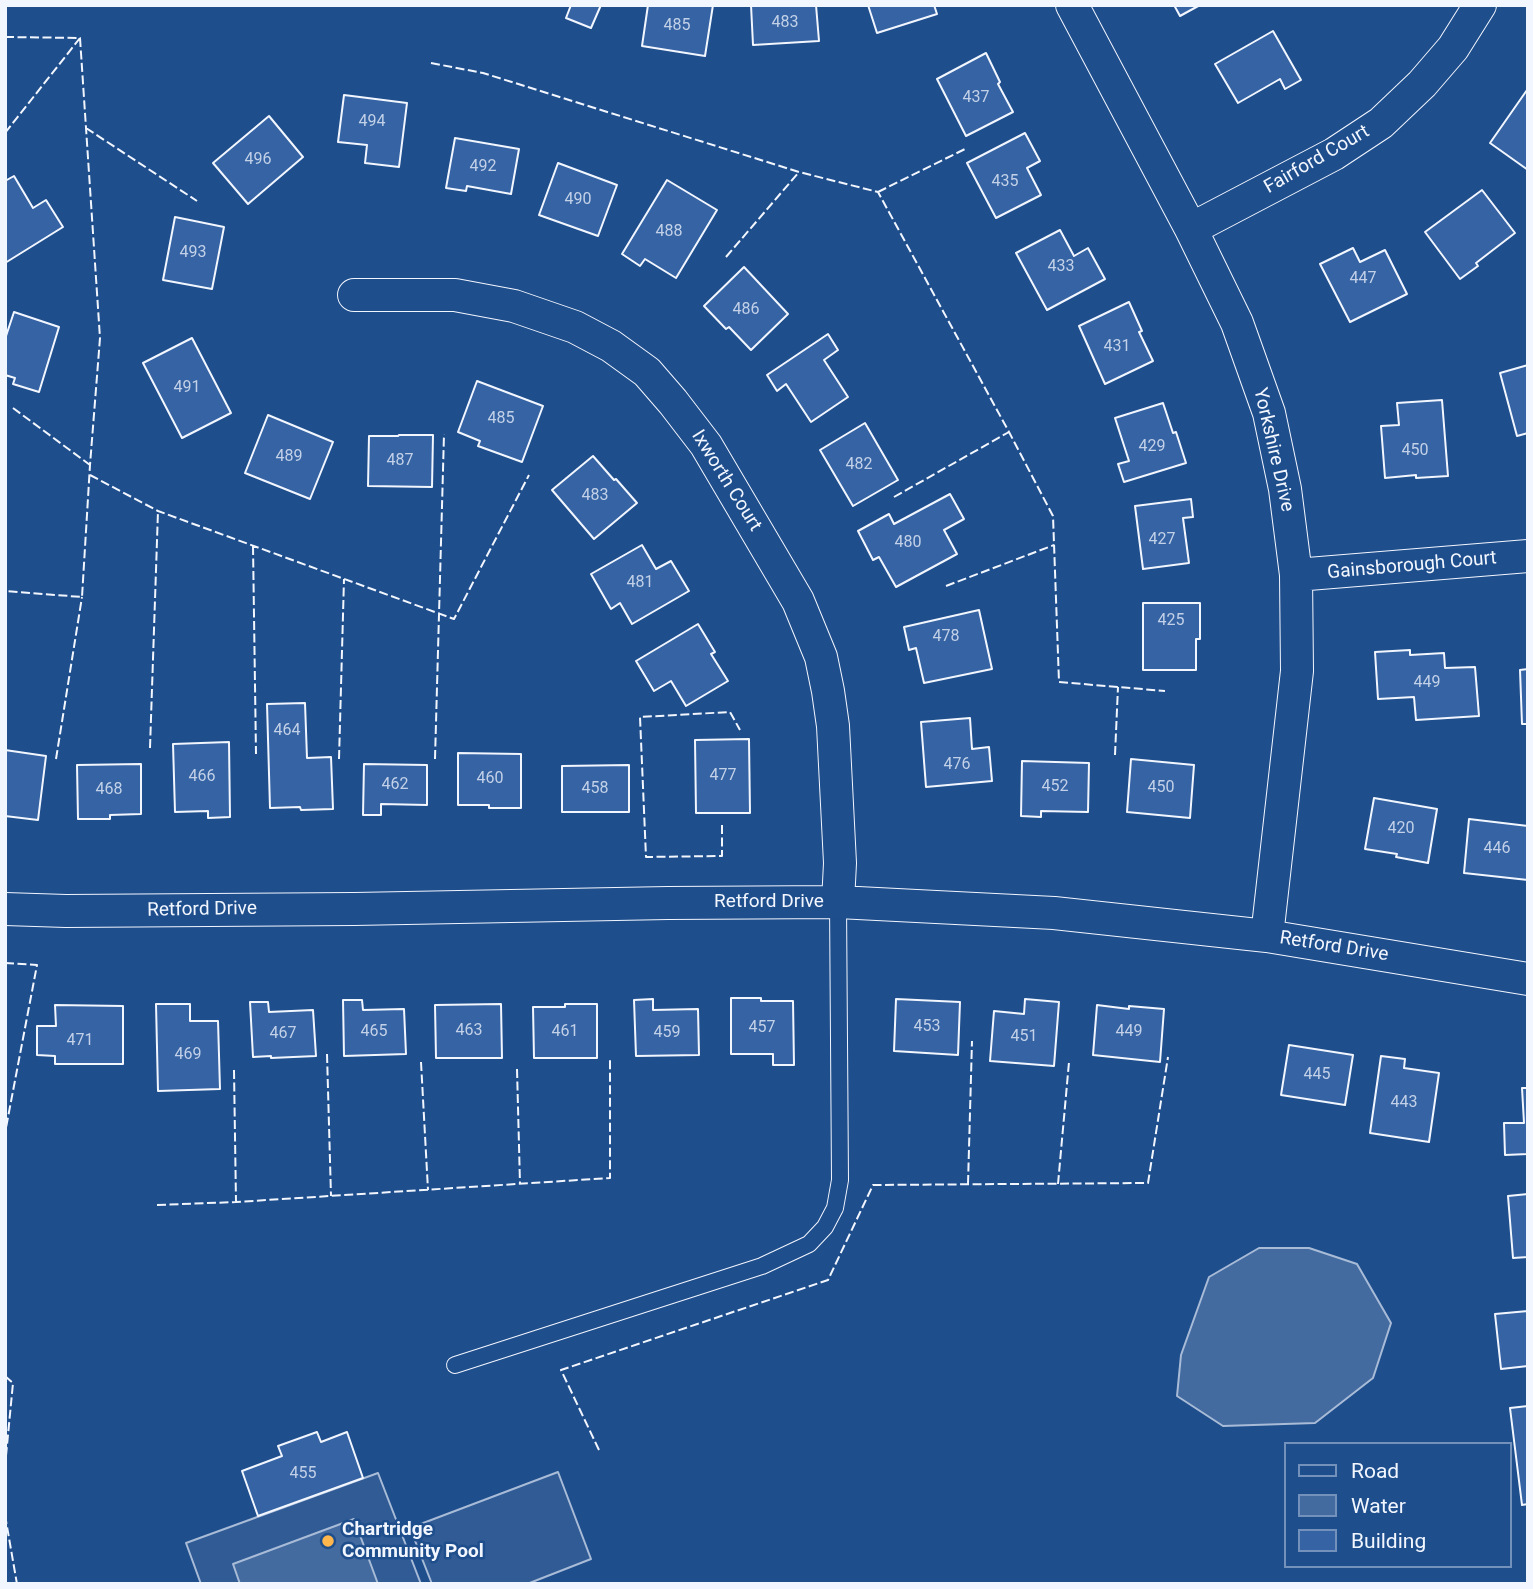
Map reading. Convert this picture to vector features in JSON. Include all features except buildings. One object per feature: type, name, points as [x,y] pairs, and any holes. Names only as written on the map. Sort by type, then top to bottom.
[{"type":"street","name":"Yorkshire Drive","points":[[1072,5],[1191,229],[1237,323],[1269,414],[1286,489],[1296,575],[1297,671],[1268,936]]},
{"type":"street","name":"Fairford Court","points":[[1191,229],[1334,154],[1381,122],[1422,85],[1453,48],[1480,5]]},
{"type":"street","name":"Ixworth Court","points":[[354,295],[454,295],[514,306],[575,327],[611,346],[647,372],[673,402],[706,445],[798,601],[821,657],[833,726],[840,863],[838,902]]},
{"type":"street","name":"Gainsborough Court","points":[[1296,575],[1528,556]]},
{"type":"street","name":"Retford Drive","points":[[5,909],[334,909],[838,902],[1054,913],[1268,936],[1528,979]]},
{"type":"lane","points":[[455,1366],[762,1266],[809,1244],[825,1227],[835,1208],[840,1180],[838,902]]},
{"type":"shaded area","points":[[558,1472],[591,1559],[527,1584],[432,1584],[410,1528]]},
{"type":"shaded area","points":[[378,1473],[421,1584],[201,1584],[186,1543]]},
{"type":"water","points":[[1259,1248],[1309,1248],[1357,1264],[1391,1323],[1373,1378],[1315,1423],[1223,1426],[1177,1396],[1181,1355],[1209,1277]]},
{"type":"water","name":"Chartridge Community Pool","points":[[354,1519],[378,1584],[240,1584],[233,1564]]},
{"type":"fence","points":[[5,37],[80,38],[100,338],[82,597],[5,591]]},
{"type":"fence","points":[[5,133],[80,38]]},
{"type":"fence","points":[[431,63],[483,73],[799,172],[878,192],[1053,516],[1059,682],[1165,691]]},
{"type":"fence","points":[[86,128],[197,201]]},
{"type":"fence","points":[[878,192],[965,149]]},
{"type":"fence","points":[[726,257],[799,172]]},
{"type":"fence","points":[[13,408],[90,465]]},
{"type":"fence","points":[[894,497],[1009,432]]},
{"type":"fence","points":[[435,759],[444,434]]},
{"type":"fence","points":[[90,475],[158,511],[454,619],[529,475]]},
{"type":"fence","points":[[150,748],[158,511]]},
{"type":"fence","points":[[946,586],[1054,545]]},
{"type":"fence","points":[[253,546],[256,754]]},
{"type":"fence","points":[[339,759],[344,579]]},
{"type":"fence","points":[[56,759],[82,597]]},
{"type":"fence","points":[[1115,755],[1118,687]]},
{"type":"fence","points":[[722,825],[722,856],[646,857],[640,717],[730,712],[740,730]]},
{"type":"fence","points":[[5,963],[37,965],[5,1133]]},
{"type":"fence","points":[[968,1184],[972,1041]]},
{"type":"fence","points":[[327,1054],[331,1196]]},
{"type":"fence","points":[[599,1450],[561,1370],[828,1280],[873,1185],[1148,1183],[1168,1057]]},
{"type":"fence","points":[[157,1205],[610,1178],[610,1058]]},
{"type":"fence","points":[[421,1062],[428,1190]]},
{"type":"fence","points":[[1058,1184],[1069,1062]]},
{"type":"fence","points":[[517,1069],[520,1184]]},
{"type":"fence","points":[[234,1070],[236,1202]]},
{"type":"fence","points":[[5,1376],[13,1383],[5,1466]]},
{"type":"fence","points":[[5,1515],[17,1584]]},
{"type":"place","name":"Chartridge Community Pool","points":[[328,1541]]}]
